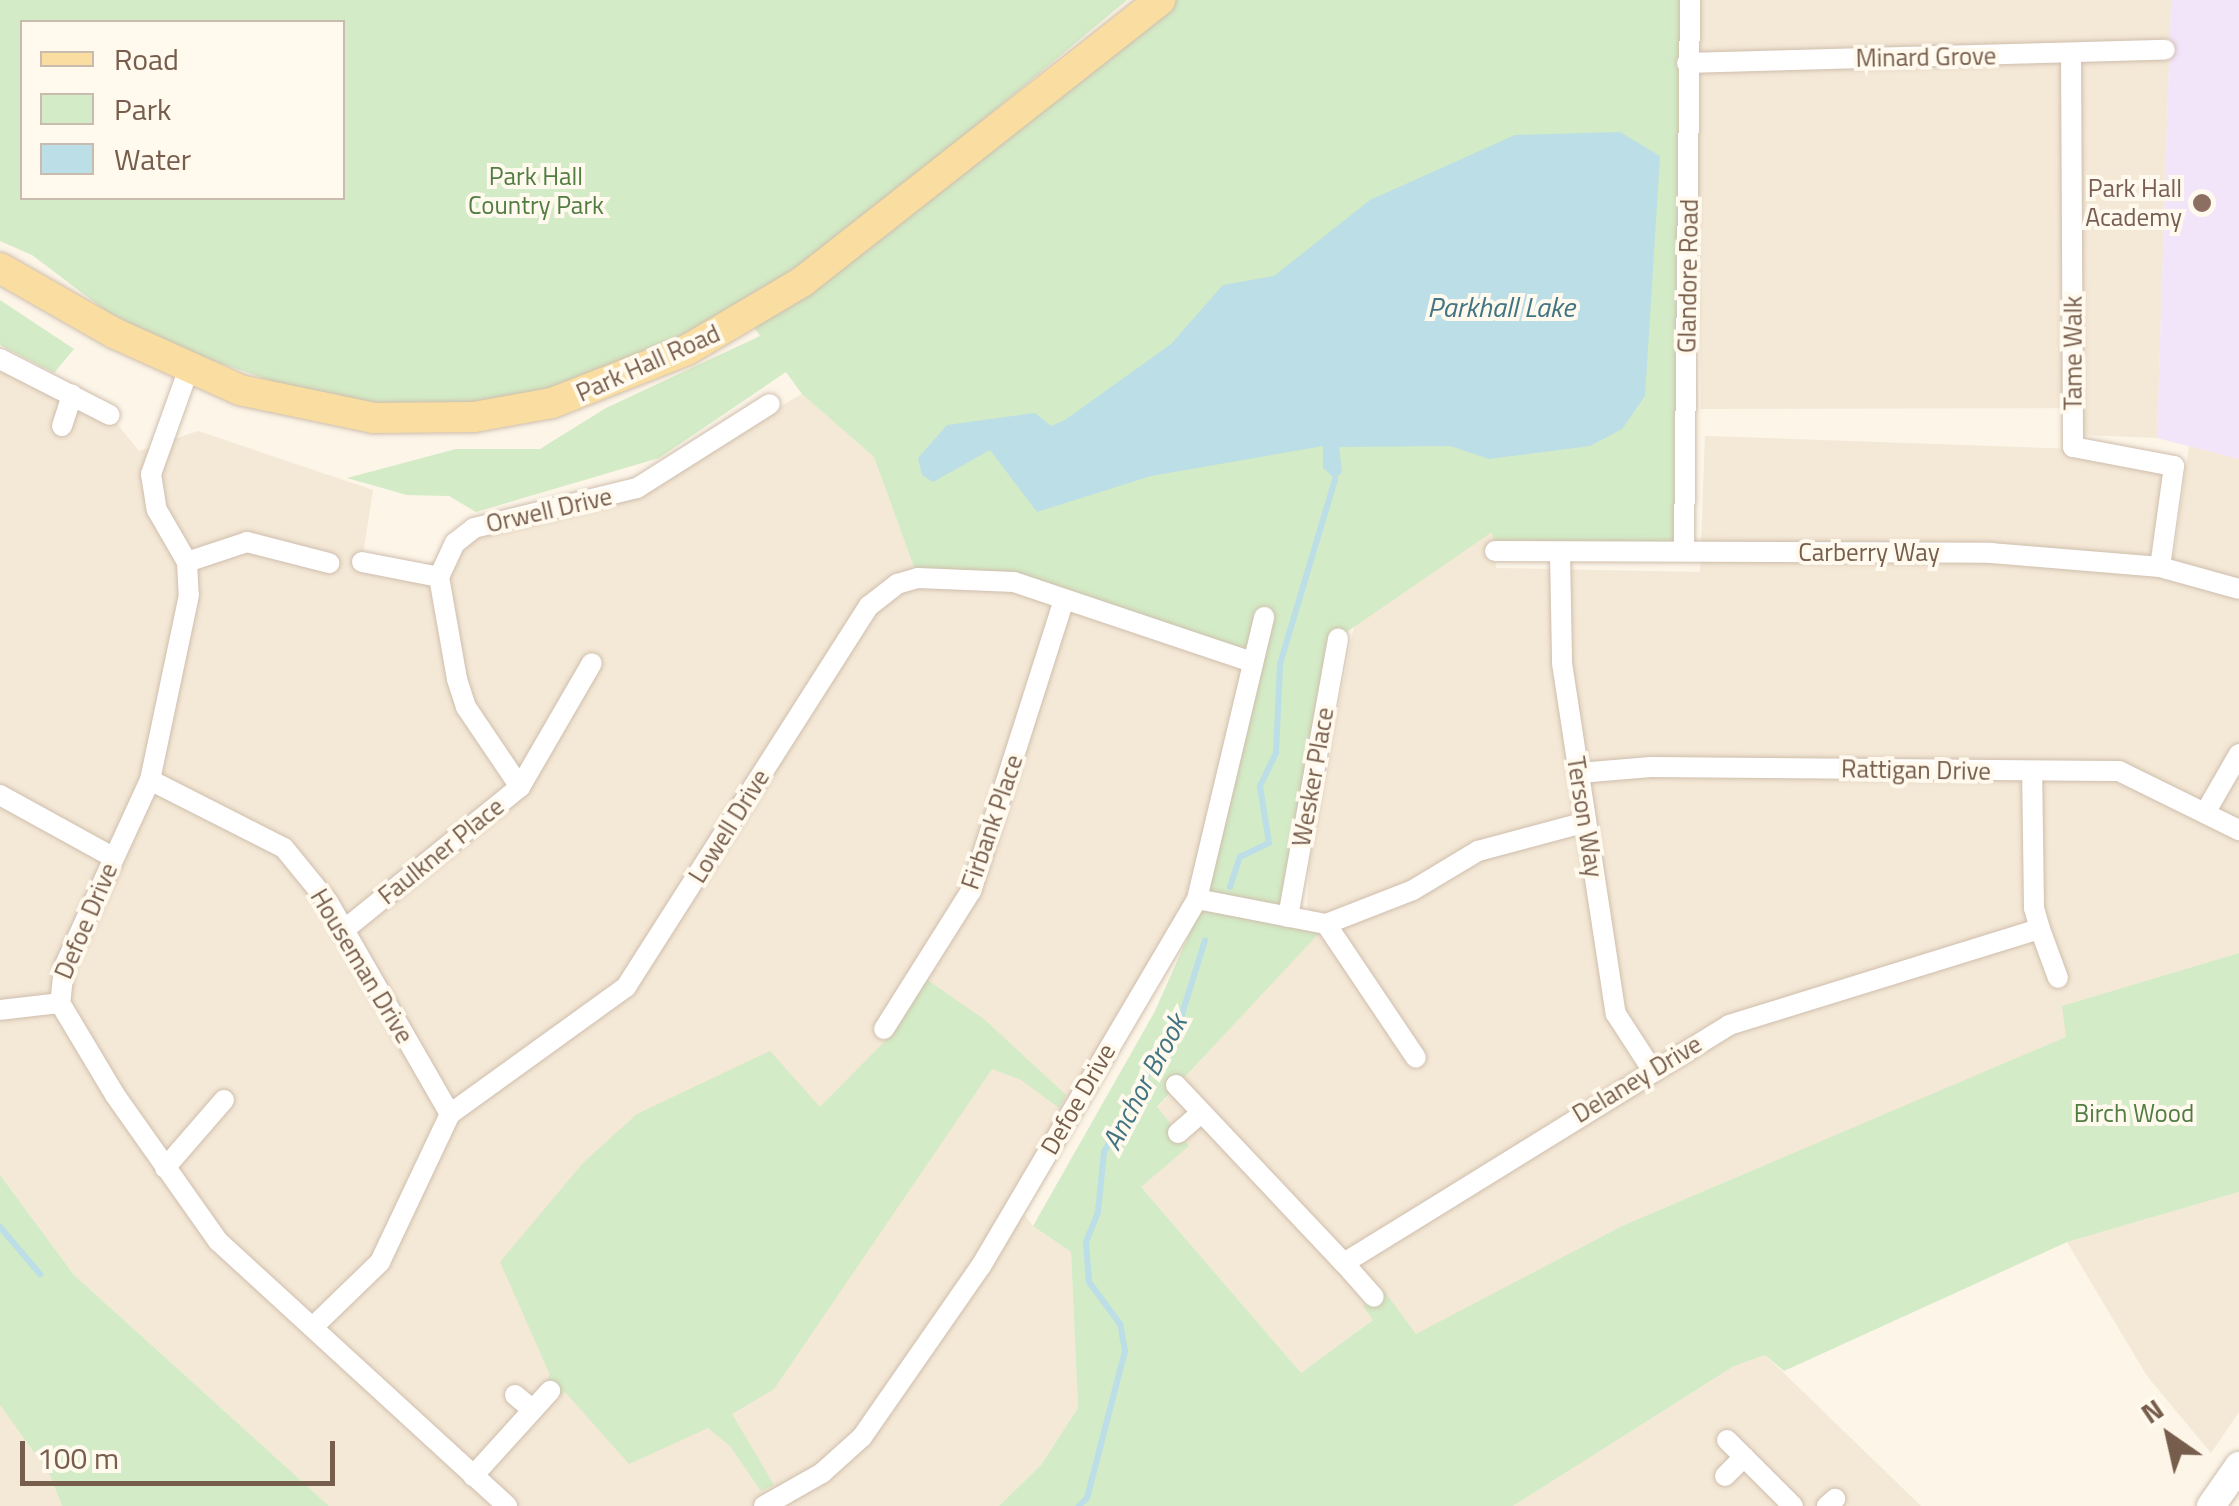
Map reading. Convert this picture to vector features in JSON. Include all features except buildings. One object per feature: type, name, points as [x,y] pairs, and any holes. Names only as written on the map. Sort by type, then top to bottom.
[{"type":"main road","name":"Park Hall Road","points":[[0,268],[188,368],[240,390],[374,418],[474,418],[611,384],[687,350],[802,282],[1160,0]]},
{"type":"street","name":"Glandore Road","points":[[1684,551],[1690,0]]},
{"type":"street","name":"Minard Grove","points":[[1687,63],[2165,50]]},
{"type":"street","name":"Tame Walk","points":[[2071,53],[2072,447],[2174,466],[2160,567]]},
{"type":"street","points":[[0,359],[110,414]]},
{"type":"street","name":"Defoe Drive","points":[[188,368],[151,474],[158,510],[186,562],[189,595],[150,780],[64,968],[60,1002],[164,1168],[218,1241],[507,1506]]},
{"type":"street","points":[[62,426],[72,396]]},
{"type":"street","name":"Orwell Drive","points":[[439,577],[455,544],[474,528],[637,488],[770,404]]},
{"type":"street","points":[[186,562],[246,542],[329,562]]},
{"type":"street","name":"Carberry Way","points":[[1495,552],[1990,553],[2160,567],[2239,589]]},
{"type":"street","name":"Terson Way","points":[[1560,554],[1562,663],[1616,1014],[1651,1068]]},
{"type":"street","points":[[362,562],[439,577],[466,707],[520,787]]},
{"type":"street","name":"Lowell Drive","points":[[314,1326],[380,1262],[450,1114],[626,988],[869,606],[897,584],[918,578],[1014,582],[1252,662]]},
{"type":"street","name":"Firbank Place","points":[[884,1029],[971,891],[1064,599]]},
{"type":"street","name":"Defoe Drive","points":[[764,1506],[822,1473],[862,1437],[981,1266],[1198,899],[1264,617]]},
{"type":"street","name":"Wesker Place","points":[[1288,916],[1338,638]]},
{"type":"street","name":"Faulkner Place","points":[[344,930],[520,787],[592,662]]},
{"type":"street","points":[[2205,813],[2239,754]]},
{"type":"street","name":"Rattigan Drive","points":[[1579,773],[1651,766],[2119,771],[2239,830]]},
{"type":"street","points":[[2032,771],[2040,929],[2058,978]]},
{"type":"street","name":"Houseman Drive","points":[[150,780],[284,848],[344,930],[450,1114]]},
{"type":"street","points":[[0,795],[113,857]]},
{"type":"street","points":[[1198,899],[1326,924],[1413,890],[1488,848],[1586,822]]},
{"type":"street","points":[[1326,924],[1416,1058]]},
{"type":"street","name":"Delaney Drive","points":[[1344,1263],[1651,1068],[1729,1025],[2040,929]]},
{"type":"street","points":[[0,1010],[60,1002]]},
{"type":"street","points":[[1176,1086],[1374,1297]]},
{"type":"street","points":[[164,1168],[224,1100]]},
{"type":"street","points":[[1178,1133],[1200,1114]]},
{"type":"street","points":[[473,1476],[550,1392]]},
{"type":"street","points":[[515,1395],[533,1410]]},
{"type":"street","points":[[1727,1440],[1794,1506]]},
{"type":"street","points":[[1725,1476],[1744,1457]]},
{"type":"street","points":[[2211,1506],[2239,1466]]},
{"type":"shaded area","points":[[1695,0],[2171,0],[2157,438],[2083,435],[2083,408],[1701,409]]},
{"type":"shaded area","name":"Park Hall Academy","points":[[2171,0],[2239,0],[2239,459],[2157,438]]},
{"type":"shaded area","points":[[0,359],[110,415],[139,451],[198,431],[373,490],[362,561],[403,569],[444,558],[503,522],[660,475],[802,394],[874,457],[918,578],[1014,582],[1252,662],[1197,899],[1017,1204],[1033,1226],[1071,1252],[1078,1408],[1041,1465],[999,1506],[329,1506],[74,1275],[0,1175]]},
{"type":"shaded area","points":[[1705,436],[2078,449],[2170,462],[2156,551],[2174,555],[2189,446],[2239,459],[2239,953],[2063,1006],[2067,1037],[1622,1226],[1416,1335],[1383,1292],[1373,1320],[1301,1373],[1141,1187],[1188,1146],[1157,1108],[1326,924],[1307,908],[1309,866],[1354,626],[1493,531],[1496,568],[1700,572]]},
{"type":"shaded area","points":[[2239,1192],[2239,1412],[2211,1453],[2147,1376],[2067,1242]]},
{"type":"shaded area","points":[[1765,1355],[1921,1506],[1513,1506],[1734,1366]]},
{"type":"shaded area","points":[[0,1405],[50,1475],[62,1506],[0,1506]]},
{"type":"green space","name":"Park Hall Country Park","points":[[0,0],[1127,0],[842,238],[721,315],[640,357],[562,386],[496,402],[421,407],[352,402],[286,386],[182,350],[106,311],[32,255],[0,241]]},
{"type":"green space","points":[[1161,0],[1690,0],[1684,551],[1494,545],[1492,532],[1338,638],[1288,917],[1197,899],[1252,662],[1014,582],[918,578],[874,457],[802,394],[786,372],[659,458],[476,512],[449,496],[407,495],[347,478],[456,449],[540,449],[606,408],[760,336],[747,317]]},
{"type":"green space","points":[[0,300],[74,349],[54,373],[0,345]]},
{"type":"green space","name":"Birch Wood","points":[[1200,910],[1321,931],[1157,1107],[1189,1146],[1141,1187],[1301,1373],[1373,1320],[1363,1306],[1384,1291],[1416,1334],[1622,1226],[2066,1037],[2062,1006],[2239,953],[2239,1192],[2067,1242],[1784,1371],[1765,1355],[1734,1366],[1513,1506],[999,1506],[1041,1465],[1078,1408],[1071,1252],[1033,1226],[1154,1013]]},
{"type":"green space","points":[[926,979],[985,1020],[1066,1095],[1059,1108],[1021,1080],[992,1069],[774,1389],[732,1414],[774,1485],[761,1491],[730,1446],[708,1428],[629,1464],[565,1392],[559,1397],[545,1384],[550,1375],[500,1262],[583,1163],[637,1114],[770,1051],[820,1107],[886,1040]]},
{"type":"green space","points":[[0,1175],[74,1275],[329,1506],[62,1506],[50,1475],[0,1405]]},
{"type":"water","name":"Parkhall Lake","points":[[1620,132],[1660,156],[1645,396],[1622,429],[1590,446],[1489,459],[1450,446],[1339,447],[1342,472],[1335,479],[1323,468],[1323,446],[1151,476],[1037,512],[990,450],[933,482],[922,475],[918,458],[947,425],[1035,413],[1051,426],[1065,420],[1171,344],[1223,285],[1274,276],[1370,200],[1515,135]]},
{"type":"waterway","name":"Anchor Brook","points":[[1230,887],[1240,857],[1269,843],[1260,786],[1276,753],[1280,664],[1335,479]]},
{"type":"waterway","name":"Anchor Brook","points":[[1079,1506],[1087,1498],[1125,1351],[1120,1324],[1089,1282],[1086,1242],[1098,1212],[1104,1152],[1182,1014],[1205,940]]},
{"type":"waterway","points":[[0,1227],[40,1274]]},
{"type":"place","name":"Park Hall Academy","points":[[2202,203]]}]
